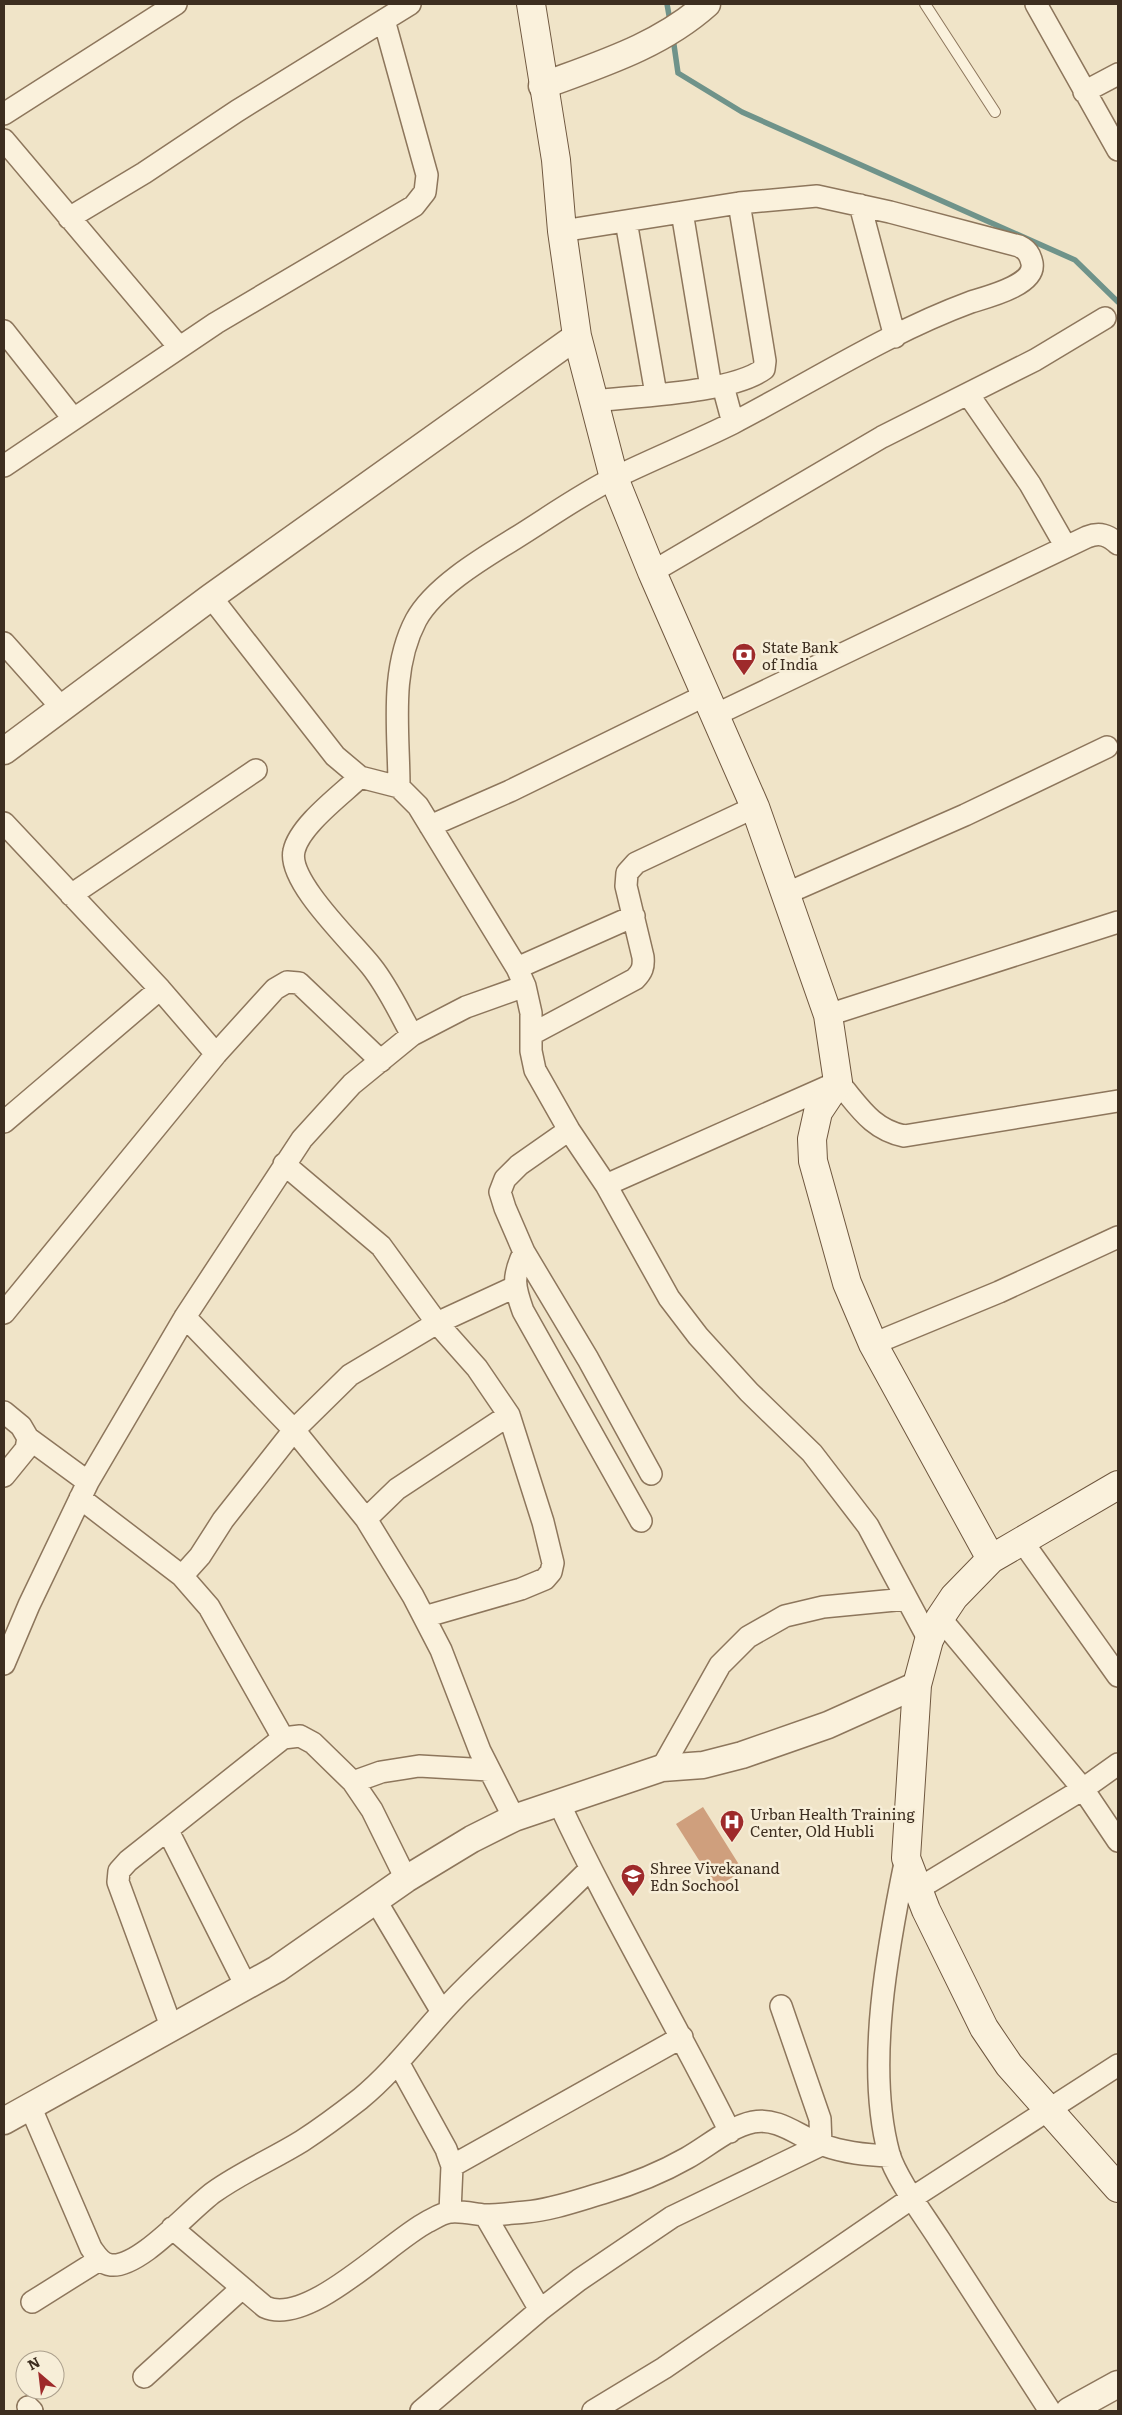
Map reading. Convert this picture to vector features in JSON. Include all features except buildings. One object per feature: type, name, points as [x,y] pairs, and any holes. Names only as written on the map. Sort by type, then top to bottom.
[{"type":"main road","points":[[531,4],[542,86],[556,160],[562,231],[577,336],[614,478],[652,572],[755,807],[828,1015],[838,1082],[818,1112],[812,1139],[813,1161],[847,1283],[873,1344],[991,1559]]},
{"type":"main road","points":[[1118,1485],[991,1559],[954,1597],[935,1629],[917,1685],[906,1858],[918,1889],[984,2028],[1009,2066],[1118,2188]]},
{"type":"street","points":[[4,114],[176,4]]},
{"type":"street","points":[[69,218],[144,173],[237,111],[410,4]]},
{"type":"street","points":[[1036,4],[1118,150]]},
{"type":"street","points":[[542,86],[635,51],[698,12]]},
{"type":"street","points":[[4,466],[72,417],[179,347],[414,206],[424,192],[427,175],[384,20]]},
{"type":"street","points":[[1084,92],[1118,74]]},
{"type":"street","points":[[4,140],[179,347]]},
{"type":"street","points":[[399,787],[398,674],[407,642],[417,618],[439,593],[464,571],[614,478],[733,423],[857,354],[949,310],[1011,288],[1030,275],[1033,268],[1030,256],[1019,246],[860,205],[817,196],[739,203],[562,231]]},
{"type":"street","points":[[594,401],[717,386],[756,374],[764,369],[765,361],[739,203]]},
{"type":"street","points":[[860,205],[895,337]]},
{"type":"street","points":[[682,212],[717,386],[733,423]]},
{"type":"street","points":[[626,221],[656,394]]},
{"type":"street","points":[[652,572],[882,437],[1035,360],[1105,318]]},
{"type":"street","points":[[4,332],[72,417]]},
{"type":"street","points":[[4,751],[211,597],[577,336]]},
{"type":"street","points":[[968,394],[1030,484],[1066,547]]},
{"type":"street","points":[[430,826],[711,705],[1097,533],[1109,536],[1118,544]]},
{"type":"street","points":[[211,597],[335,756],[360,777],[399,787],[418,806],[521,977],[531,1013],[531,1051],[535,1070],[569,1130],[606,1184],[669,1298],[698,1336],[742,1385],[812,1453],[868,1526],[906,1599],[1083,1789],[1118,1840]]},
{"type":"street","points":[[4,643],[62,708]]},
{"type":"street","points":[[785,894],[966,814],[1107,747]]},
{"type":"street","points":[[71,895],[256,770]]},
{"type":"street","points":[[360,777],[308,826],[298,839],[293,852],[294,866],[307,890],[372,967],[412,1035]]},
{"type":"street","points":[[532,1034],[635,979],[640,974],[644,966],[643,957],[626,886],[627,873],[636,864],[755,807]]},
{"type":"street","points":[[4,823],[160,989],[216,1054]]},
{"type":"street","points":[[4,1664],[84,1490],[185,1316],[302,1138],[335,1100],[412,1035],[634,916]]},
{"type":"street","points":[[828,1015],[1118,922]]},
{"type":"street","points":[[4,1313],[216,1054],[276,989],[287,982],[299,983],[381,1061]]},
{"type":"street","points":[[4,1122],[160,989]]},
{"type":"street","points":[[606,1184],[838,1082],[873,1124],[888,1133],[904,1136],[1118,1101]]},
{"type":"street","points":[[569,1130],[519,1165],[505,1178],[500,1192],[524,1252],[588,1359],[651,1474]]},
{"type":"street","points":[[284,1164],[381,1246],[437,1323],[478,1368],[508,1415],[542,1522],[553,1564],[551,1572],[545,1579],[528,1587],[424,1617]]},
{"type":"street","points":[[873,1344],[999,1292],[1118,1237]]},
{"type":"street","points":[[524,1252],[516,1269],[515,1287],[523,1311],[641,1521]]},
{"type":"street","points":[[182,1576],[200,1556],[222,1520],[294,1430],[350,1375],[437,1323],[515,1287]]},
{"type":"street","points":[[185,1316],[294,1430],[366,1518],[391,1558],[441,1650],[480,1751],[514,1818]]},
{"type":"street","points":[[4,1412],[21,1426],[28,1438],[84,1490],[182,1576],[209,1607],[283,1738]]},
{"type":"street","points":[[366,1518],[396,1489],[508,1415]]},
{"type":"street","points":[[4,1476],[26,1448],[28,1438]]},
{"type":"street","points":[[1022,1541],[1118,1676]]},
{"type":"street","points":[[662,1768],[720,1665],[748,1637],[784,1616],[823,1607],[906,1599]]},
{"type":"street","points":[[4,2121],[171,2026],[277,1969],[406,1879],[472,1839],[514,1818],[662,1768],[703,1766],[742,1755],[828,1725],[917,1685]]},
{"type":"street","points":[[171,2026],[118,1882],[119,1871],[128,1861],[283,1738],[300,1736],[312,1742],[353,1782],[372,1810],[406,1879]]},
{"type":"street","points":[[918,1889],[1083,1789],[1118,1764]]},
{"type":"street","points":[[353,1782],[381,1772],[418,1766],[489,1770]]},
{"type":"street","points":[[559,1803],[590,1869],[682,2037],[730,2132]]},
{"type":"street","points":[[168,1831],[246,1986]]},
{"type":"street","points":[[906,1858],[896,1908],[879,2033],[879,2076],[890,2156],[912,2198],[1050,2411]]},
{"type":"street","points":[[30,2106],[91,2248],[99,2260],[111,2265],[127,2261],[158,2243],[172,2228],[231,2179],[301,2141],[361,2098],[398,2062],[442,2012],[590,1869]]},
{"type":"street","points":[[376,1901],[442,2012]]},
{"type":"street","points":[[782,2006],[820,2120],[821,2145]]},
{"type":"street","points":[[452,2166],[682,2037]]},
{"type":"street","points":[[398,2062],[446,2149],[452,2166],[450,2212]]},
{"type":"street","points":[[593,2411],[664,2368],[912,2198],[1118,2065]]},
{"type":"street","points":[[172,2228],[265,2307],[274,2311],[286,2311],[349,2280],[400,2240],[426,2223],[450,2212],[485,2214],[529,2212],[643,2181],[687,2158],[730,2132],[753,2122],[778,2124],[800,2132],[821,2145],[859,2155],[890,2156]]},
{"type":"street","points":[[421,2411],[540,2310],[579,2280],[672,2217],[821,2145]]},
{"type":"street","points":[[485,2214],[540,2310]]},
{"type":"street","points":[[32,2302],[99,2260]]},
{"type":"street","points":[[144,2377],[242,2288]]},
{"type":"street","points":[[1069,2411],[1118,2384]]},
{"type":"lane","points":[[925,4],[995,112]]},
{"type":"waterway","points":[[667,4],[670,21]]},
{"type":"waterway","points":[[673,38],[678,73],[742,112],[1075,260],[1118,302]]},
{"type":"place","name":"State Bank of India","points":[[744,676]]},
{"type":"place","name":"Urban Health Training Center, Old Hubli","points":[[732,1843]]},
{"type":"place","name":"Shree Vivekanand Edn Sochool","points":[[633,1897]]}]
